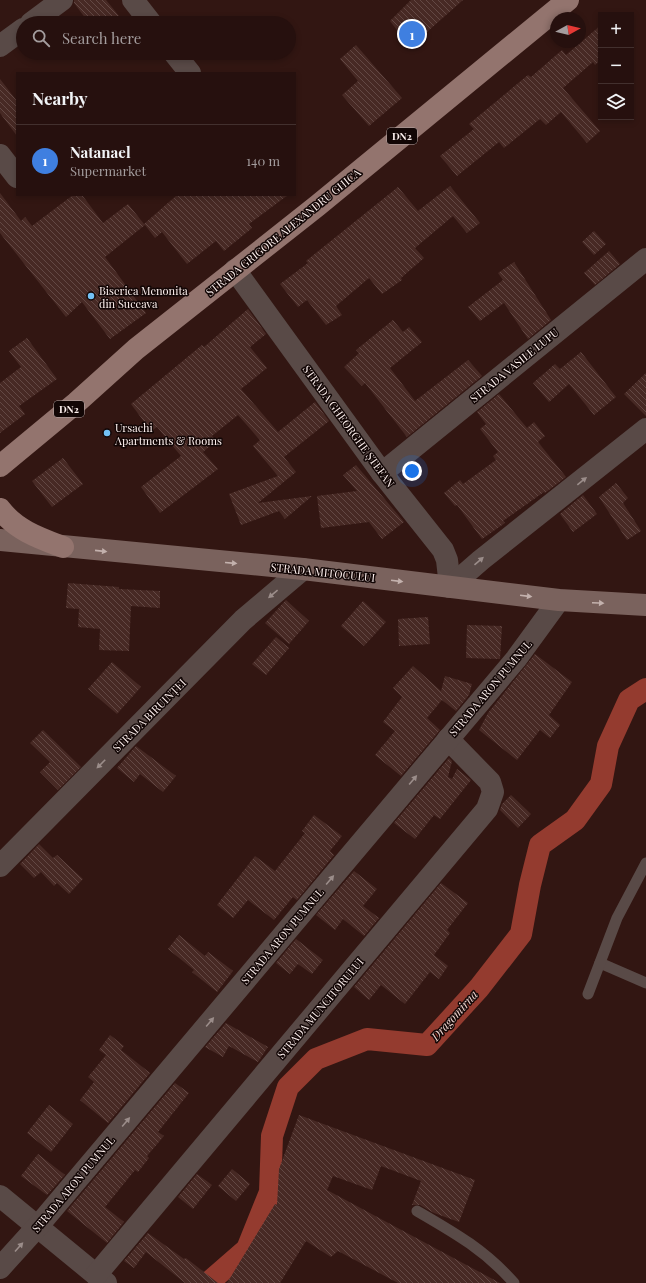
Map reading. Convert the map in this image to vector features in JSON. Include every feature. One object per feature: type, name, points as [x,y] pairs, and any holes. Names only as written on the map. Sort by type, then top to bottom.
[{"type":"main road","name":"STRADA GRIGORE ALEXANDRU GHICA","points":[[0,466],[76,403],[136,349],[323,201],[568,0]]},
{"type":"main road","points":[[0,509],[7,518],[37,538],[63,546]]},
{"type":"main road","name":"STRADA MITOCULUI","points":[[0,540],[303,569],[559,600],[646,605]]},
{"type":"street","points":[[40,16],[62,0]]},
{"type":"street","points":[[134,0],[146,16]]},
{"type":"street","points":[[0,46],[16,34]]},
{"type":"street","points":[[180,60],[189,72]]},
{"type":"street","points":[[0,155],[16,176]]},
{"type":"street","name":"STRADA VASILE LUPU","points":[[382,473],[646,259]]},
{"type":"street","name":"STRADA GHEORGHE ȘTEFAN","points":[[235,270],[382,473],[443,550],[447,560],[450,587]]},
{"type":"street","points":[[450,587],[481,560],[646,429]]},
{"type":"street","name":"STRADA BIRUINȚEI","points":[[0,866],[243,620],[303,569]]},
{"type":"street","name":"STRADA ARON PUMNUL","points":[[0,1268],[38,1226],[516,658],[559,600]]},
{"type":"street","name":"STRADA MUNCITORULUI","points":[[101,1279],[487,809],[493,792],[490,782],[448,739]]},
{"type":"street","points":[[0,1196],[101,1279]]},
{"type":"lane","points":[[588,994],[617,918],[646,864]]},
{"type":"lane","points":[[600,964],[646,983]]},
{"type":"lane","points":[[417,1211],[468,1241],[497,1264],[514,1283]]},
{"type":"building","points":[[74,0],[106,0],[119,16],[84,16],[74,3]]},
{"type":"building","points":[[411,0],[463,0],[410,47],[390,21]]},
{"type":"building","points":[[598,28],[598,62],[595,65],[593,62],[563,88],[600,131],[587,143],[561,112],[546,125],[540,119],[504,148],[499,142],[457,176],[440,156],[474,129],[469,124],[528,75],[531,77],[562,50],[566,55],[574,48],[586,48],[586,38]]},
{"type":"building","points":[[356,45],[402,98],[369,126],[342,95],[358,81],[340,59]]},
{"type":"building","points":[[0,79],[16,100],[16,135],[0,113]]},
{"type":"building","points":[[450,186],[480,223],[467,233],[453,216],[415,248],[424,258],[401,278],[402,280],[382,294],[369,278],[336,306],[342,315],[326,325],[307,300],[298,307],[280,284],[308,263],[306,261],[398,187],[418,211]]},
{"type":"building","points":[[0,193],[21,221],[25,217],[32,226],[72,196],[83,196],[103,223],[128,204],[144,224],[176,196],[287,196],[249,224],[252,228],[224,251],[216,241],[187,264],[162,232],[155,238],[145,225],[105,257],[146,313],[110,339],[82,302],[66,317],[0,233]]},
{"type":"building","points":[[594,231],[606,244],[594,255],[582,242]]},
{"type":"building","points":[[609,251],[620,264],[595,285],[584,273]]},
{"type":"building","points":[[514,262],[551,320],[528,339],[504,303],[480,321],[468,307],[503,280],[498,273]]},
{"type":"building","points":[[248,309],[266,334],[250,347],[267,368],[241,389],[278,432],[315,402],[329,421],[284,457],[296,472],[258,503],[312,496],[285,519],[279,511],[241,525],[229,494],[278,476],[253,446],[260,440],[238,415],[212,436],[216,441],[203,452],[218,469],[160,513],[141,487],[181,456],[157,427],[151,431],[131,404],[202,345],[204,347]]},
{"type":"building","points":[[393,320],[403,332],[409,327],[422,342],[390,368],[415,401],[468,360],[482,376],[407,437],[365,383],[362,386],[344,367],[359,353],[356,350]]},
{"type":"building","points":[[27,338],[57,379],[19,406],[25,414],[0,433],[0,383],[21,367],[9,351]]},
{"type":"building","points":[[581,352],[616,397],[594,415],[569,384],[549,402],[533,383],[555,364],[560,369]]},
{"type":"building","points":[[646,373],[646,416],[624,394]]},
{"type":"building","points":[[499,394],[527,428],[534,422],[545,436],[538,442],[566,477],[503,521],[505,523],[482,539],[457,505],[455,506],[444,493],[460,480],[463,484],[496,460],[493,456],[498,452],[480,429],[486,424],[477,412]]},
{"type":"building","points":[[63,458],[83,484],[52,507],[32,481]]},
{"type":"building","points":[[356,465],[404,522],[382,539],[369,522],[321,528],[317,496],[357,491],[343,475]]},
{"type":"building","points":[[616,483],[628,498],[623,503],[641,531],[627,540],[599,497]]},
{"type":"building","points":[[583,495],[597,514],[573,532],[560,514]]},
{"type":"building","points":[[68,583],[119,587],[119,589],[160,591],[160,608],[131,606],[129,651],[99,650],[100,629],[78,627],[79,609],[66,608]]},
{"type":"building","points":[[286,600],[309,621],[289,644],[265,623]]},
{"type":"building","points":[[363,601],[386,622],[364,646],[341,626]]},
{"type":"building","points":[[428,617],[430,644],[399,646],[398,619]]},
{"type":"building","points":[[467,625],[502,626],[500,659],[466,658]]},
{"type":"building","points":[[276,637],[289,648],[266,675],[252,664]]},
{"type":"building","points":[[535,654],[572,682],[549,715],[560,725],[550,738],[540,730],[517,760],[479,730],[488,713]]},
{"type":"building","points":[[112,662],[141,687],[117,714],[88,689]]},
{"type":"building","points":[[413,666],[441,691],[445,676],[472,684],[469,695],[456,711],[442,700],[427,718],[440,730],[401,776],[375,755],[395,731],[383,722],[402,697],[393,688]]},
{"type":"building","points":[[43,730],[81,767],[58,790],[40,772],[50,762],[30,743]]},
{"type":"building","points":[[136,746],[176,776],[163,792],[140,774],[134,782],[117,768]]},
{"type":"building","points":[[449,758],[452,761],[448,777],[452,779],[457,769],[471,780],[440,819],[434,815],[415,839],[394,823]]},
{"type":"building","points":[[511,795],[531,814],[518,828],[500,810],[502,804]]},
{"type":"building","points":[[314,815],[342,836],[330,851],[334,855],[297,900],[293,897],[274,920],[248,900],[233,918],[217,905],[255,856],[275,871],[305,833],[302,831]]},
{"type":"building","points":[[39,844],[53,858],[57,855],[83,879],[69,894],[57,883],[54,886],[41,872],[34,878],[20,864]]},
{"type":"building","points":[[354,871],[377,889],[363,906],[379,918],[364,936],[343,919],[335,930],[316,915]]},
{"type":"building","points":[[441,883],[468,903],[447,930],[450,933],[434,955],[448,966],[439,979],[430,972],[405,1004],[381,985],[369,1000],[354,987]]},
{"type":"building","points":[[179,935],[205,956],[208,952],[233,971],[217,992],[192,972],[194,970],[168,949]]},
{"type":"building","points":[[296,939],[323,960],[312,974],[298,964],[290,974],[276,963]]},
{"type":"building","points":[[226,1023],[268,1047],[258,1062],[229,1046],[223,1057],[205,1047]]},
{"type":"building","points":[[110,1035],[124,1046],[121,1050],[150,1073],[108,1123],[80,1100],[94,1082],[88,1077],[106,1055],[99,1050]]},
{"type":"building","points":[[175,1083],[189,1093],[158,1132],[164,1136],[147,1156],[149,1158],[138,1172],[135,1170],[105,1207],[124,1222],[107,1243],[67,1211]]},
{"type":"building","points":[[49,1105],[73,1124],[51,1152],[27,1133]]},
{"type":"building","points":[[299,1115],[475,1180],[459,1222],[434,1213],[420,1205],[412,1205],[421,1181],[381,1166],[372,1190],[333,1176],[327,1190],[500,1283],[398,1283],[338,1251],[331,1257],[306,1241],[280,1283],[227,1283],[275,1204],[277,1205],[279,1169]]},
{"type":"building","points":[[38,1154],[65,1175],[47,1195],[21,1176]]},
{"type":"building","points":[[232,1169],[250,1184],[236,1201],[218,1186]]},
{"type":"building","points":[[197,1174],[212,1185],[193,1209],[178,1197]]},
{"type":"building","points":[[148,1233],[184,1259],[186,1258],[218,1283],[185,1283],[146,1252],[134,1268],[124,1261]]},
{"type":"waterway","name":"Dragomirna","points":[[208,1283],[247,1249],[270,1192],[272,1136],[288,1087],[316,1059],[367,1039],[427,1045],[479,988],[521,934],[530,885],[540,845],[575,820],[601,784],[608,746],[629,700],[646,689]]},
{"type":"place","name":"Natanael","points":[[412,34]]},
{"type":"place","name":"Biserica Menonita din Suceava","points":[[91,296]]},
{"type":"place","name":"Ursachi Apartments & Rooms","points":[[107,433]]}]
